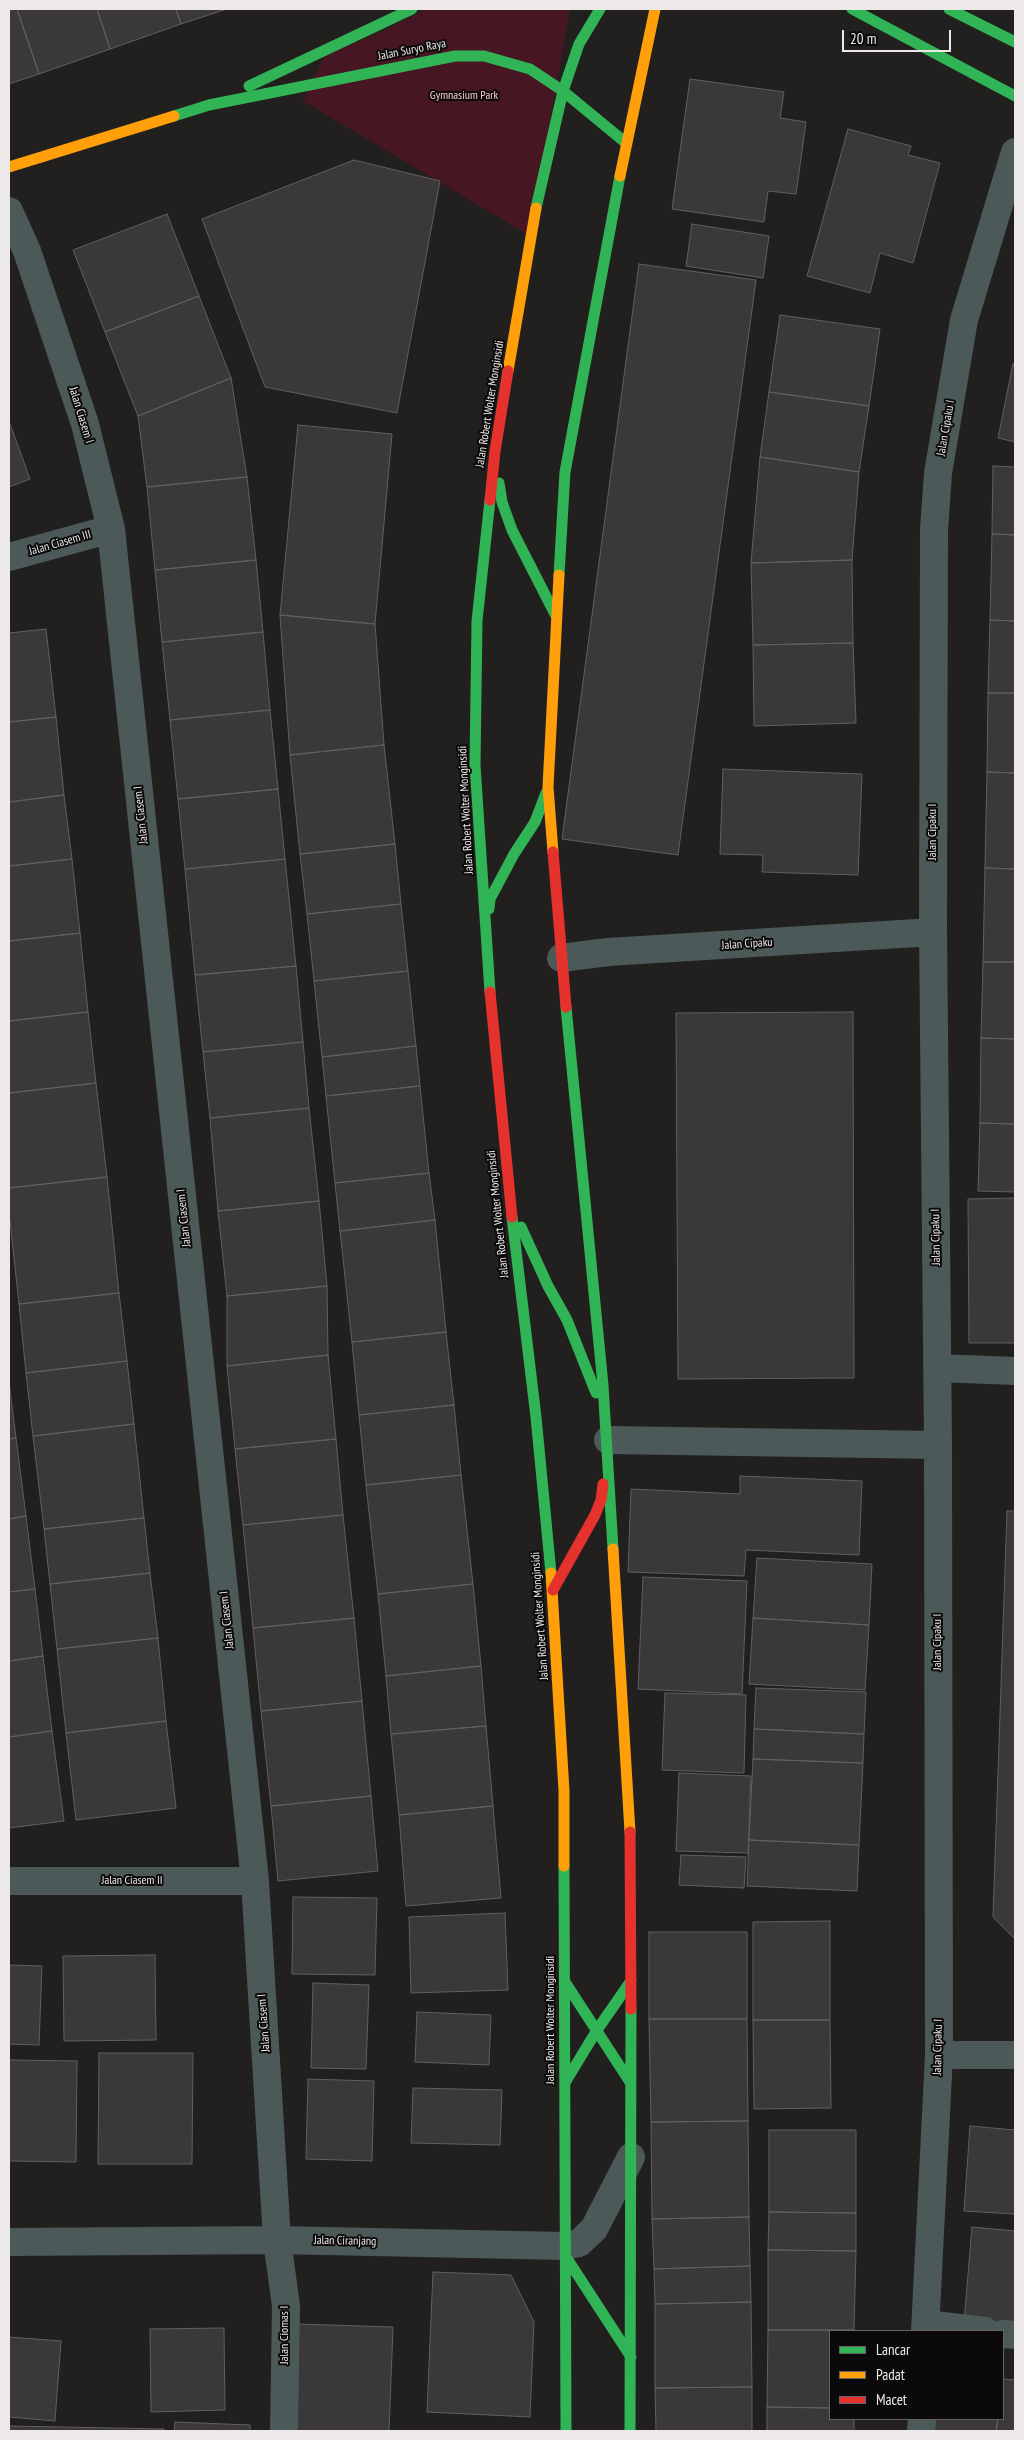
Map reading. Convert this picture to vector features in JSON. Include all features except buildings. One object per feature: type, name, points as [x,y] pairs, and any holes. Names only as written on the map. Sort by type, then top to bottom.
[{"type":"main road","name":"Jalan Suryo Raya","points":[[209,105],[412,9]]},
{"type":"main road","name":"Jalan Robert Wolter Monginsidi","points":[[566,2431],[564,1791],[553,1590],[536,1417],[510,1203],[487,959],[487,926],[475,746],[477,621],[495,451],[533,216],[563,91],[579,44],[600,9]]},
{"type":"main road","points":[[630,2431],[631,1982],[629,1795],[606,1427],[561,958],[548,787],[565,472],[626,143],[656,9]]},
{"type":"main road","points":[[852,9],[1015,96]]},
{"type":"main road","points":[[949,9],[1015,42]]},
{"type":"main road","name":"Jalan Suryo Raya","points":[[9,167],[209,105],[455,56],[484,56],[530,68],[563,91],[626,143]]},
{"type":"main road","points":[[495,451],[506,516],[538,585],[556,616]]},
{"type":"main road","points":[[487,926],[490,899],[535,822],[548,787]]},
{"type":"main road","points":[[510,1203],[548,1286],[567,1320],[606,1427],[601,1500],[553,1590]]},
{"type":"main road","points":[[565,1982],[630,2082]]},
{"type":"main road","points":[[566,2081],[596,2030],[631,1982]]},
{"type":"main road","points":[[566,2252],[630,2357]]},
{"type":"main road","points":[[620,2280],[630,2266]]},
{"type":"main road","points":[[566,2355],[577,2340]]},
{"type":"street","name":"Jalan Cipaku I","points":[[926,2328],[939,2055],[938,1444],[933,932],[934,530],[938,473],[964,320],[1015,152]]},
{"type":"street","name":"Jalan Ciasem I","points":[[9,211],[27,251],[85,424],[110,529],[255,1881],[277,2240]]},
{"type":"street","name":"Jalan Ciasem III","points":[[9,557],[110,529]]},
{"type":"street","name":"Jalan Cipaku","points":[[561,958],[608,952],[933,932]]},
{"type":"street","points":[[937,1368],[1015,1371]]},
{"type":"street","points":[[606,1427],[938,1444]]},
{"type":"street","name":"Jalan Ciasem II","points":[[9,1881],[255,1881]]},
{"type":"street","points":[[939,2055],[1015,2055]]},
{"type":"street","name":"Jalan Ciranjang","points":[[9,2242],[277,2240],[566,2252],[579,2244],[594,2229],[631,2157]]},
{"type":"street","name":"Jalan Ciomas I","points":[[277,2240],[286,2306],[284,2431]]},
{"type":"street","points":[[926,2328],[965,2330]]},
{"type":"green space","name":"Gymnasium Park","points":[[426,9],[570,9],[530,236],[303,101],[325,55],[387,29]]},
{"type":"traffic: fast","points":[[249,86],[412,9]]},
{"type":"traffic: fast","points":[[536,208],[563,91],[579,44],[600,9]]},
{"type":"traffic: fast","points":[[852,9],[1015,96]]},
{"type":"traffic: fast","points":[[949,9],[1015,42]]},
{"type":"traffic: fast","points":[[174,116],[209,105],[455,56],[484,56],[530,69],[563,91],[626,143]]},
{"type":"traffic: fast","points":[[559,575],[565,472],[620,176]]},
{"type":"traffic: fast","points":[[499,483],[502,502],[512,530],[556,616]]},
{"type":"traffic: fast","points":[[490,500],[477,621],[475,765],[490,992]]},
{"type":"traffic: fast","points":[[489,909],[490,899],[514,854],[535,822],[546,793]]},
{"type":"traffic: fast","points":[[566,1007],[603,1385],[613,1549]]},
{"type":"traffic: fast","points":[[512,1217],[536,1417],[551,1573]]},
{"type":"traffic: fast","points":[[521,1227],[548,1286],[567,1320],[596,1393]]},
{"type":"traffic: fast","points":[[564,1866],[566,2431]]},
{"type":"traffic: fast","points":[[566,2081],[597,2030],[631,1981]]},
{"type":"traffic: fast","points":[[565,1982],[630,2082]]},
{"type":"traffic: fast","points":[[630,2431],[631,2009]]},
{"type":"traffic: fast","points":[[566,2257],[631,2357]]},
{"type":"traffic: slow","points":[[620,176],[655,9]]},
{"type":"traffic: slow","points":[[9,167],[174,116]]},
{"type":"traffic: slow","points":[[508,371],[536,208]]},
{"type":"traffic: slow","points":[[553,852],[548,787],[559,575]]},
{"type":"traffic: slow","points":[[613,1549],[630,1832]]},
{"type":"traffic: slow","points":[[551,1573],[564,1791],[564,1866]]},
{"type":"traffic: jam","points":[[490,500],[495,451],[508,371]]},
{"type":"traffic: jam","points":[[553,852],[566,1007]]},
{"type":"traffic: jam","points":[[490,992],[512,1217]]},
{"type":"traffic: jam","points":[[553,1590],[595,1515],[601,1500],[603,1484]]},
{"type":"traffic: jam","points":[[630,1832],[631,2009]]}]
